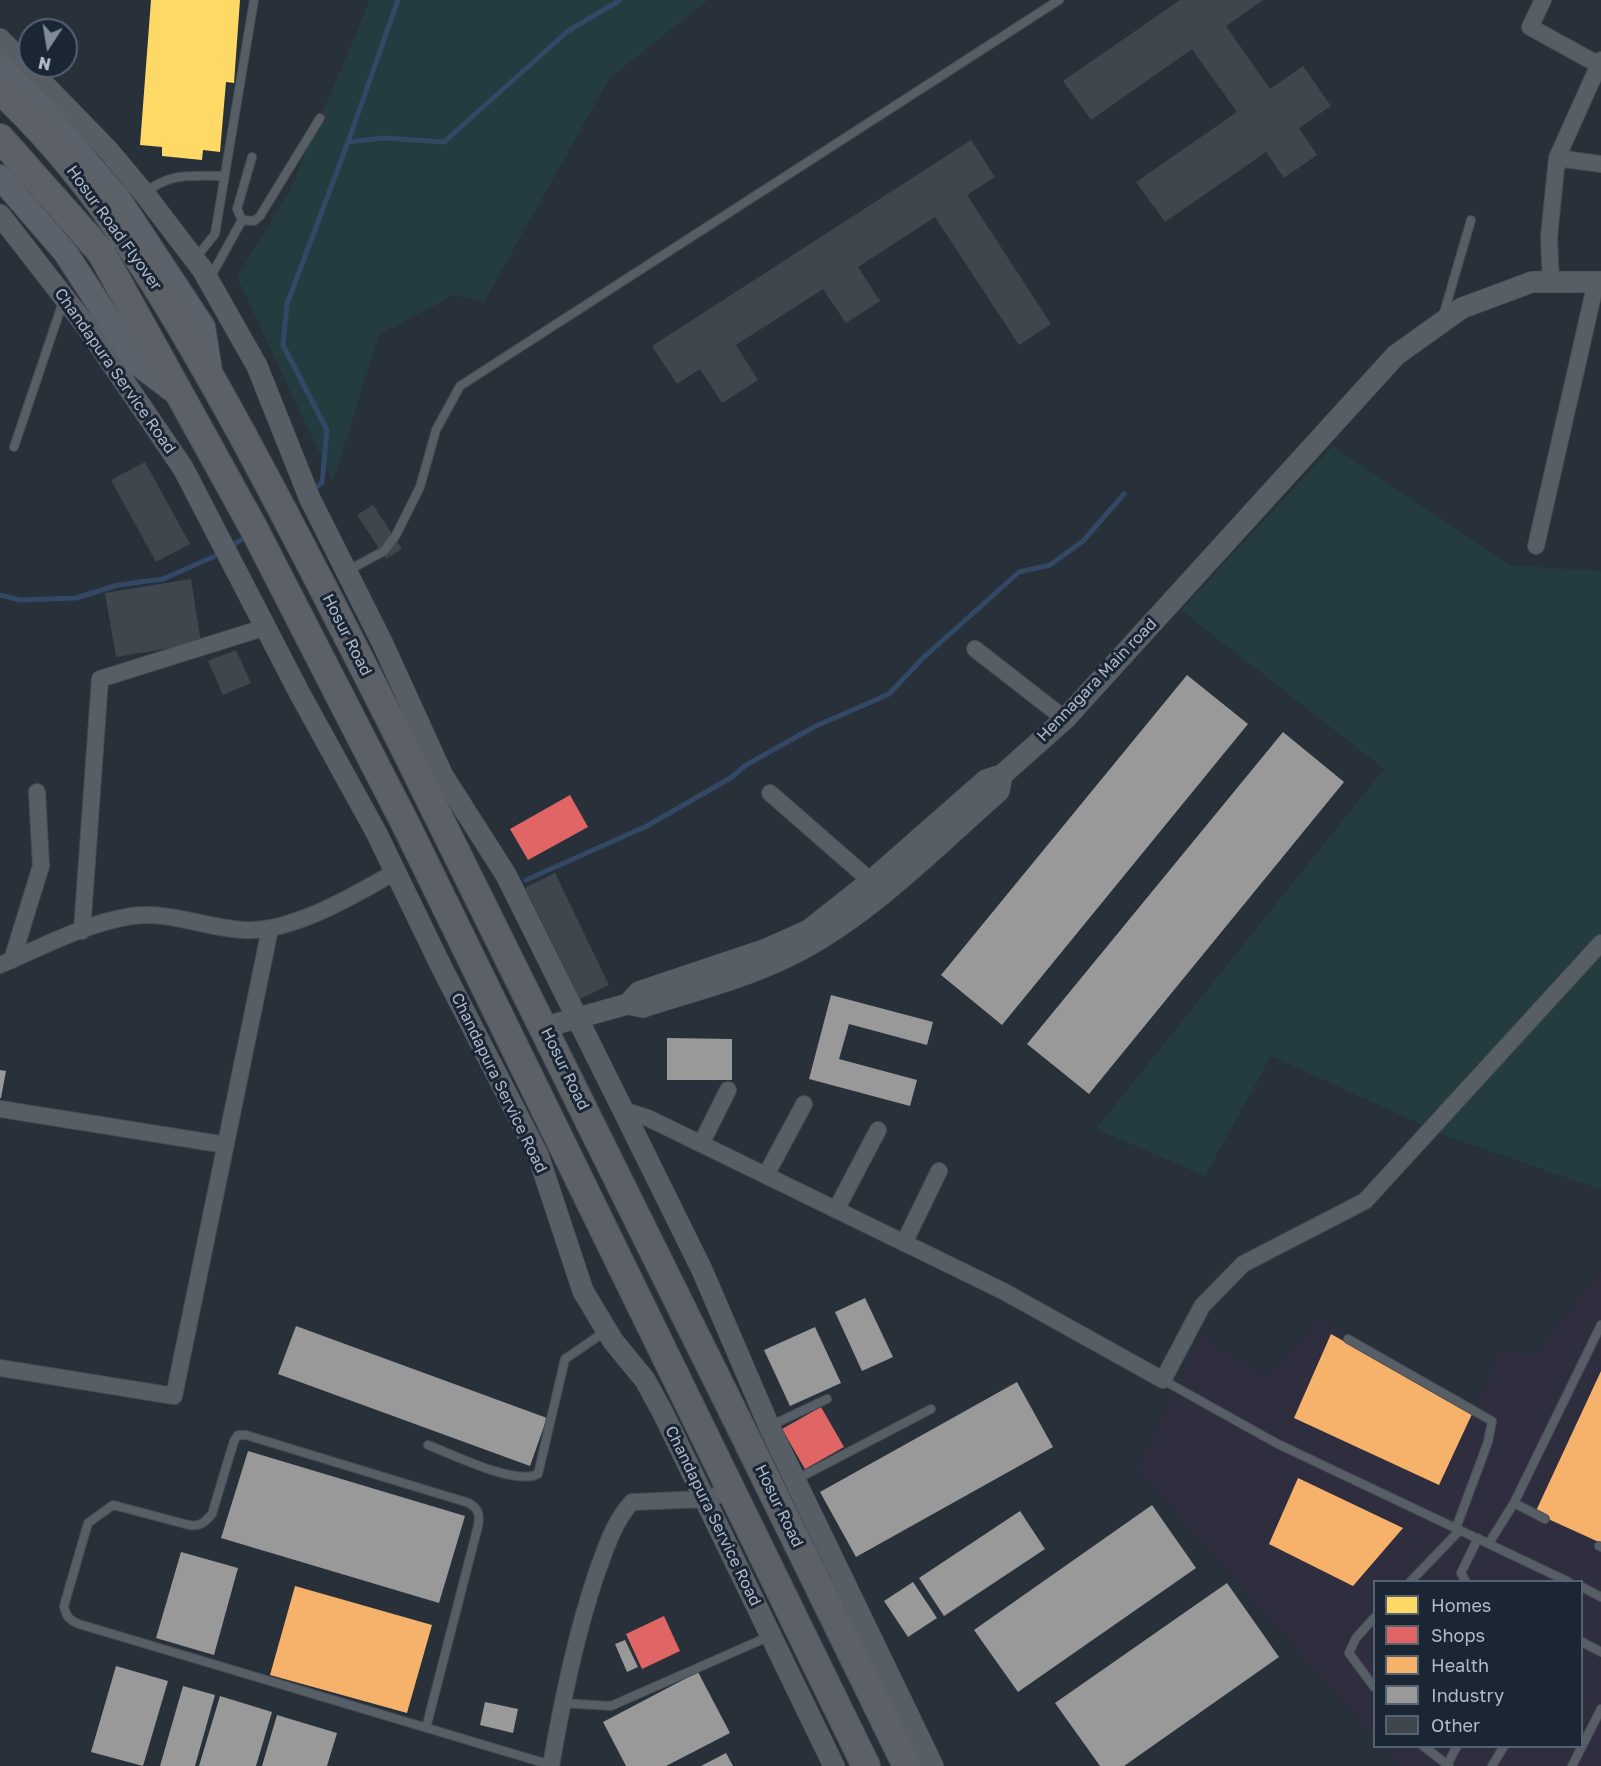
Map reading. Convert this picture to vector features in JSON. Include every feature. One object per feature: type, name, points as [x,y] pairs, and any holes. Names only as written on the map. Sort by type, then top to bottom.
[{"type":"highway","name":"Hosur Road Flyover","points":[[0,90],[23,111],[89,189],[168,304],[212,379]]},
{"type":"highway","name":"Hosur Road Flyover","points":[[0,138],[101,252],[183,397]]},
{"type":"highway","name":"Hosur Road","points":[[212,379],[300,543],[545,1027],[907,1766]]},
{"type":"highway","name":"Hosur Road","points":[[183,397],[253,526],[407,827],[718,1495],[866,1766]]},
{"type":"main road","points":[[0,66],[46,114],[118,198],[202,327],[212,379]]},
{"type":"main road","points":[[0,177],[65,252],[137,363],[183,397]]},
{"type":"street","points":[[1543,0],[1530,27],[1600,64],[1557,158],[1549,237],[1551,284]]},
{"type":"street","points":[[0,39],[100,141],[144,193],[208,281],[257,366],[318,514],[443,776],[506,875],[623,1110],[702,1270],[769,1426],[797,1479],[933,1766]]},
{"type":"street","points":[[1557,158],[1601,164]]},
{"type":"street","name":"Chandapura Service Road","points":[[0,215],[118,370],[183,468],[395,872],[538,1155],[583,1291],[607,1331],[645,1380],[718,1495],[771,1636],[834,1766]]},
{"type":"street","name":"Hennagara Main road","points":[[545,1027],[628,1004],[639,992],[797,937],[878,886],[986,780],[1002,774],[1065,718],[1396,355],[1462,308],[1532,282],[1551,284],[1598,282]]},
{"type":"street","points":[[1536,546],[1598,282]]},
{"type":"street","points":[[82,931],[100,679],[266,627]]},
{"type":"street","points":[[975,648],[1065,718]]},
{"type":"street","points":[[6,963],[41,866],[37,792]]},
{"type":"street","points":[[770,793],[878,886]]},
{"type":"street","points":[[6,963],[103,923],[154,914],[244,930],[270,929],[355,895],[395,872]]},
{"type":"street","points":[[0,1368],[174,1396],[270,929]]},
{"type":"street","points":[[623,1110],[648,1118],[1003,1291],[1163,1380],[1202,1306],[1243,1264],[1365,1201],[1601,943]]},
{"type":"street","points":[[701,1144],[728,1090]]},
{"type":"street","points":[[766,1176],[804,1104]]},
{"type":"street","points":[[0,1109],[226,1145]]},
{"type":"street","points":[[836,1210],[878,1130]]},
{"type":"street","points":[[904,1243],[939,1171]]},
{"type":"street","points":[[551,1766],[561,1703],[587,1603],[610,1534],[620,1515],[632,1502],[718,1495]]},
{"type":"lane","points":[[194,260],[215,234],[254,0]]},
{"type":"lane","points":[[347,572],[384,551],[396,535],[420,487],[436,430],[460,386],[1059,0]]},
{"type":"lane","points":[[242,220],[254,221],[260,216],[320,118]]},
{"type":"lane","points":[[242,220],[237,209],[252,157]]},
{"type":"lane","points":[[144,193],[161,180],[174,176],[224,176]]},
{"type":"lane","points":[[208,281],[242,220]]},
{"type":"lane","points":[[1442,322],[1471,220]]},
{"type":"lane","points":[[14,447],[64,299]]},
{"type":"lane","points":[[1488,1543],[1514,1503],[1601,1325]]},
{"type":"lane","points":[[428,1445],[515,1477],[531,1477],[538,1474],[565,1359],[607,1331]]},
{"type":"lane","points":[[1348,1339],[1492,1421],[1488,1442],[1458,1529],[1411,1580]]},
{"type":"lane","points":[[1163,1380],[1276,1443],[1567,1580]]},
{"type":"lane","points":[[769,1426],[827,1399]]},
{"type":"lane","points":[[797,1479],[931,1408]]},
{"type":"lane","points":[[426,1728],[478,1526],[480,1516],[476,1507],[246,1435],[238,1435],[234,1441],[212,1514],[205,1522],[196,1526],[189,1525],[113,1505],[88,1523],[64,1606],[71,1621],[551,1766]]},
{"type":"lane","points":[[1514,1503],[1545,1518]]},
{"type":"lane","points":[[1465,1580],[1461,1573],[1478,1538]]},
{"type":"lane","points":[[1583,1588],[1601,1597]]},
{"type":"lane","points":[[1373,1619],[1356,1638],[1349,1653],[1373,1686]]},
{"type":"lane","points":[[561,1703],[611,1706],[771,1636]]},
{"type":"lane","points":[[1583,1643],[1601,1652]]},
{"type":"lane","points":[[1583,1744],[1601,1709]]},
{"type":"lane","points":[[1426,1748],[1448,1765],[1456,1748]]},
{"type":"lane","points":[[1492,1766],[1503,1748]]},
{"type":"lane","points":[[1572,1766],[1581,1748]]},
{"type":"shaded area","points":[[1601,1270],[1601,1766],[1400,1766],[1384,1748],[1583,1748],[1583,1580],[1373,1580],[1373,1736],[1138,1470],[1201,1336],[1268,1377],[1320,1318],[1477,1404],[1501,1347],[1534,1356]]},
{"type":"green space","points":[[370,0],[708,0],[609,79],[484,302],[454,295],[379,335],[333,482],[237,277],[289,192]]},
{"type":"green space","points":[[1333,446],[1510,565],[1601,571],[1601,1189],[1451,1138],[1271,1056],[1205,1176],[1096,1129],[1384,769],[1181,610]]},
{"type":"building: Homes","points":[[151,0],[240,0],[234,83],[226,82],[220,152],[203,150],[202,160],[162,156],[162,147],[140,145]]},
{"type":"building: Shops","points":[[570,795],[588,827],[528,860],[510,829]]},
{"type":"building: Shops","points":[[821,1407],[844,1447],[805,1469],[782,1429]]},
{"type":"building: Shops","points":[[664,1616],[680,1651],[642,1669],[626,1634]]},
{"type":"building: Health","points":[[1331,1334],[1472,1414],[1439,1485],[1294,1418]]},
{"type":"building: Health","points":[[1601,1371],[1601,1543],[1535,1513]]},
{"type":"building: Health","points":[[1298,1478],[1403,1528],[1353,1586],[1269,1544]]},
{"type":"building: Health","points":[[295,1586],[432,1625],[407,1713],[270,1675]]},
{"type":"building: Industry","points":[[1187,675],[1248,724],[1002,1025],[941,975]]},
{"type":"building: Industry","points":[[1283,732],[1344,782],[1089,1094],[1027,1044]]},
{"type":"building: Industry","points":[[831,995],[933,1022],[927,1045],[849,1024],[839,1059],[917,1080],[910,1106],[809,1079]]},
{"type":"building: Industry","points":[[667,1038],[732,1039],[732,1080],[667,1080]]},
{"type":"building: Industry","points":[[0,1070],[6,1071],[1,1098],[0,1098]]},
{"type":"building: Industry","points":[[865,1298],[893,1357],[862,1371],[835,1312]]},
{"type":"building: Industry","points":[[296,1326],[547,1418],[530,1466],[278,1374]]},
{"type":"building: Industry","points":[[815,1327],[841,1383],[790,1406],[764,1350]]},
{"type":"building: Industry","points":[[1017,1382],[1053,1447],[856,1557],[820,1492]]},
{"type":"building: Industry","points":[[248,1451],[465,1516],[439,1603],[221,1538]]},
{"type":"building: Industry","points":[[1152,1505],[1196,1568],[1018,1692],[974,1630]]},
{"type":"building: Industry","points":[[1020,1511],[1045,1549],[944,1616],[919,1578]]},
{"type":"building: Industry","points":[[181,1552],[238,1568],[214,1655],[156,1638]]},
{"type":"building: Industry","points":[[913,1582],[937,1618],[908,1637],[884,1601]]},
{"type":"building: Industry","points":[[1227,1583],[1279,1657],[1124,1766],[1100,1766],[1055,1703]]},
{"type":"building: Industry","points":[[625,1640],[638,1667],[627,1672],[615,1644]]},
{"type":"building: Industry","points":[[116,1666],[168,1681],[143,1766],[91,1752]]},
{"type":"building: Industry","points":[[698,1672],[730,1733],[666,1766],[626,1766],[603,1722]]},
{"type":"building: Industry","points":[[183,1686],[215,1695],[195,1766],[160,1766]]},
{"type":"building: Industry","points":[[220,1696],[272,1712],[256,1766],[199,1766]]},
{"type":"building: Industry","points":[[485,1702],[518,1709],[513,1733],[480,1725]]},
{"type":"building: Industry","points":[[277,1715],[337,1733],[327,1766],[262,1766]]},
{"type":"building: Industry","points":[[726,1753],[733,1766],[701,1766]]},
{"type":"building: Other","points":[[1180,0],[1263,0],[1226,26],[1270,89],[1303,66],[1331,106],[1299,128],[1317,155],[1284,178],[1266,152],[1165,222],[1136,182],[1237,112],[1192,49],[1091,120],[1063,81]]},
{"type":"building: Other","points":[[971,140],[995,177],[967,195],[1051,324],[1019,345],[935,217],[858,267],[880,301],[846,323],[823,289],[736,345],[758,380],[722,403],[700,369],[677,384],[652,346]]},
{"type":"building: Other","points":[[145,462],[190,544],[156,562],[111,480]]},
{"type":"building: Other","points":[[373,505],[402,549],[386,559],[357,515]]},
{"type":"building: Other","points":[[191,579],[201,643],[116,657],[105,593]]},
{"type":"building: Other","points":[[236,650],[251,683],[223,695],[208,661]]},
{"type":"building: Other","points":[[555,873],[609,985],[580,999],[525,888]]},
{"type":"waterway","points":[[348,142],[398,0]]},
{"type":"waterway","points":[[311,491],[322,483],[327,430],[283,345],[287,304],[348,142],[384,138],[444,142],[568,31],[620,0]]},
{"type":"waterway","points":[[526,880],[647,826],[732,777],[746,765],[814,727],[889,694],[923,658],[1019,572],[1050,565],[1083,541],[1124,494]]},
{"type":"waterway","points":[[230,547],[247,536]]},
{"type":"waterway","points":[[0,595],[20,600],[76,598],[118,585],[163,579],[222,553]]}]
